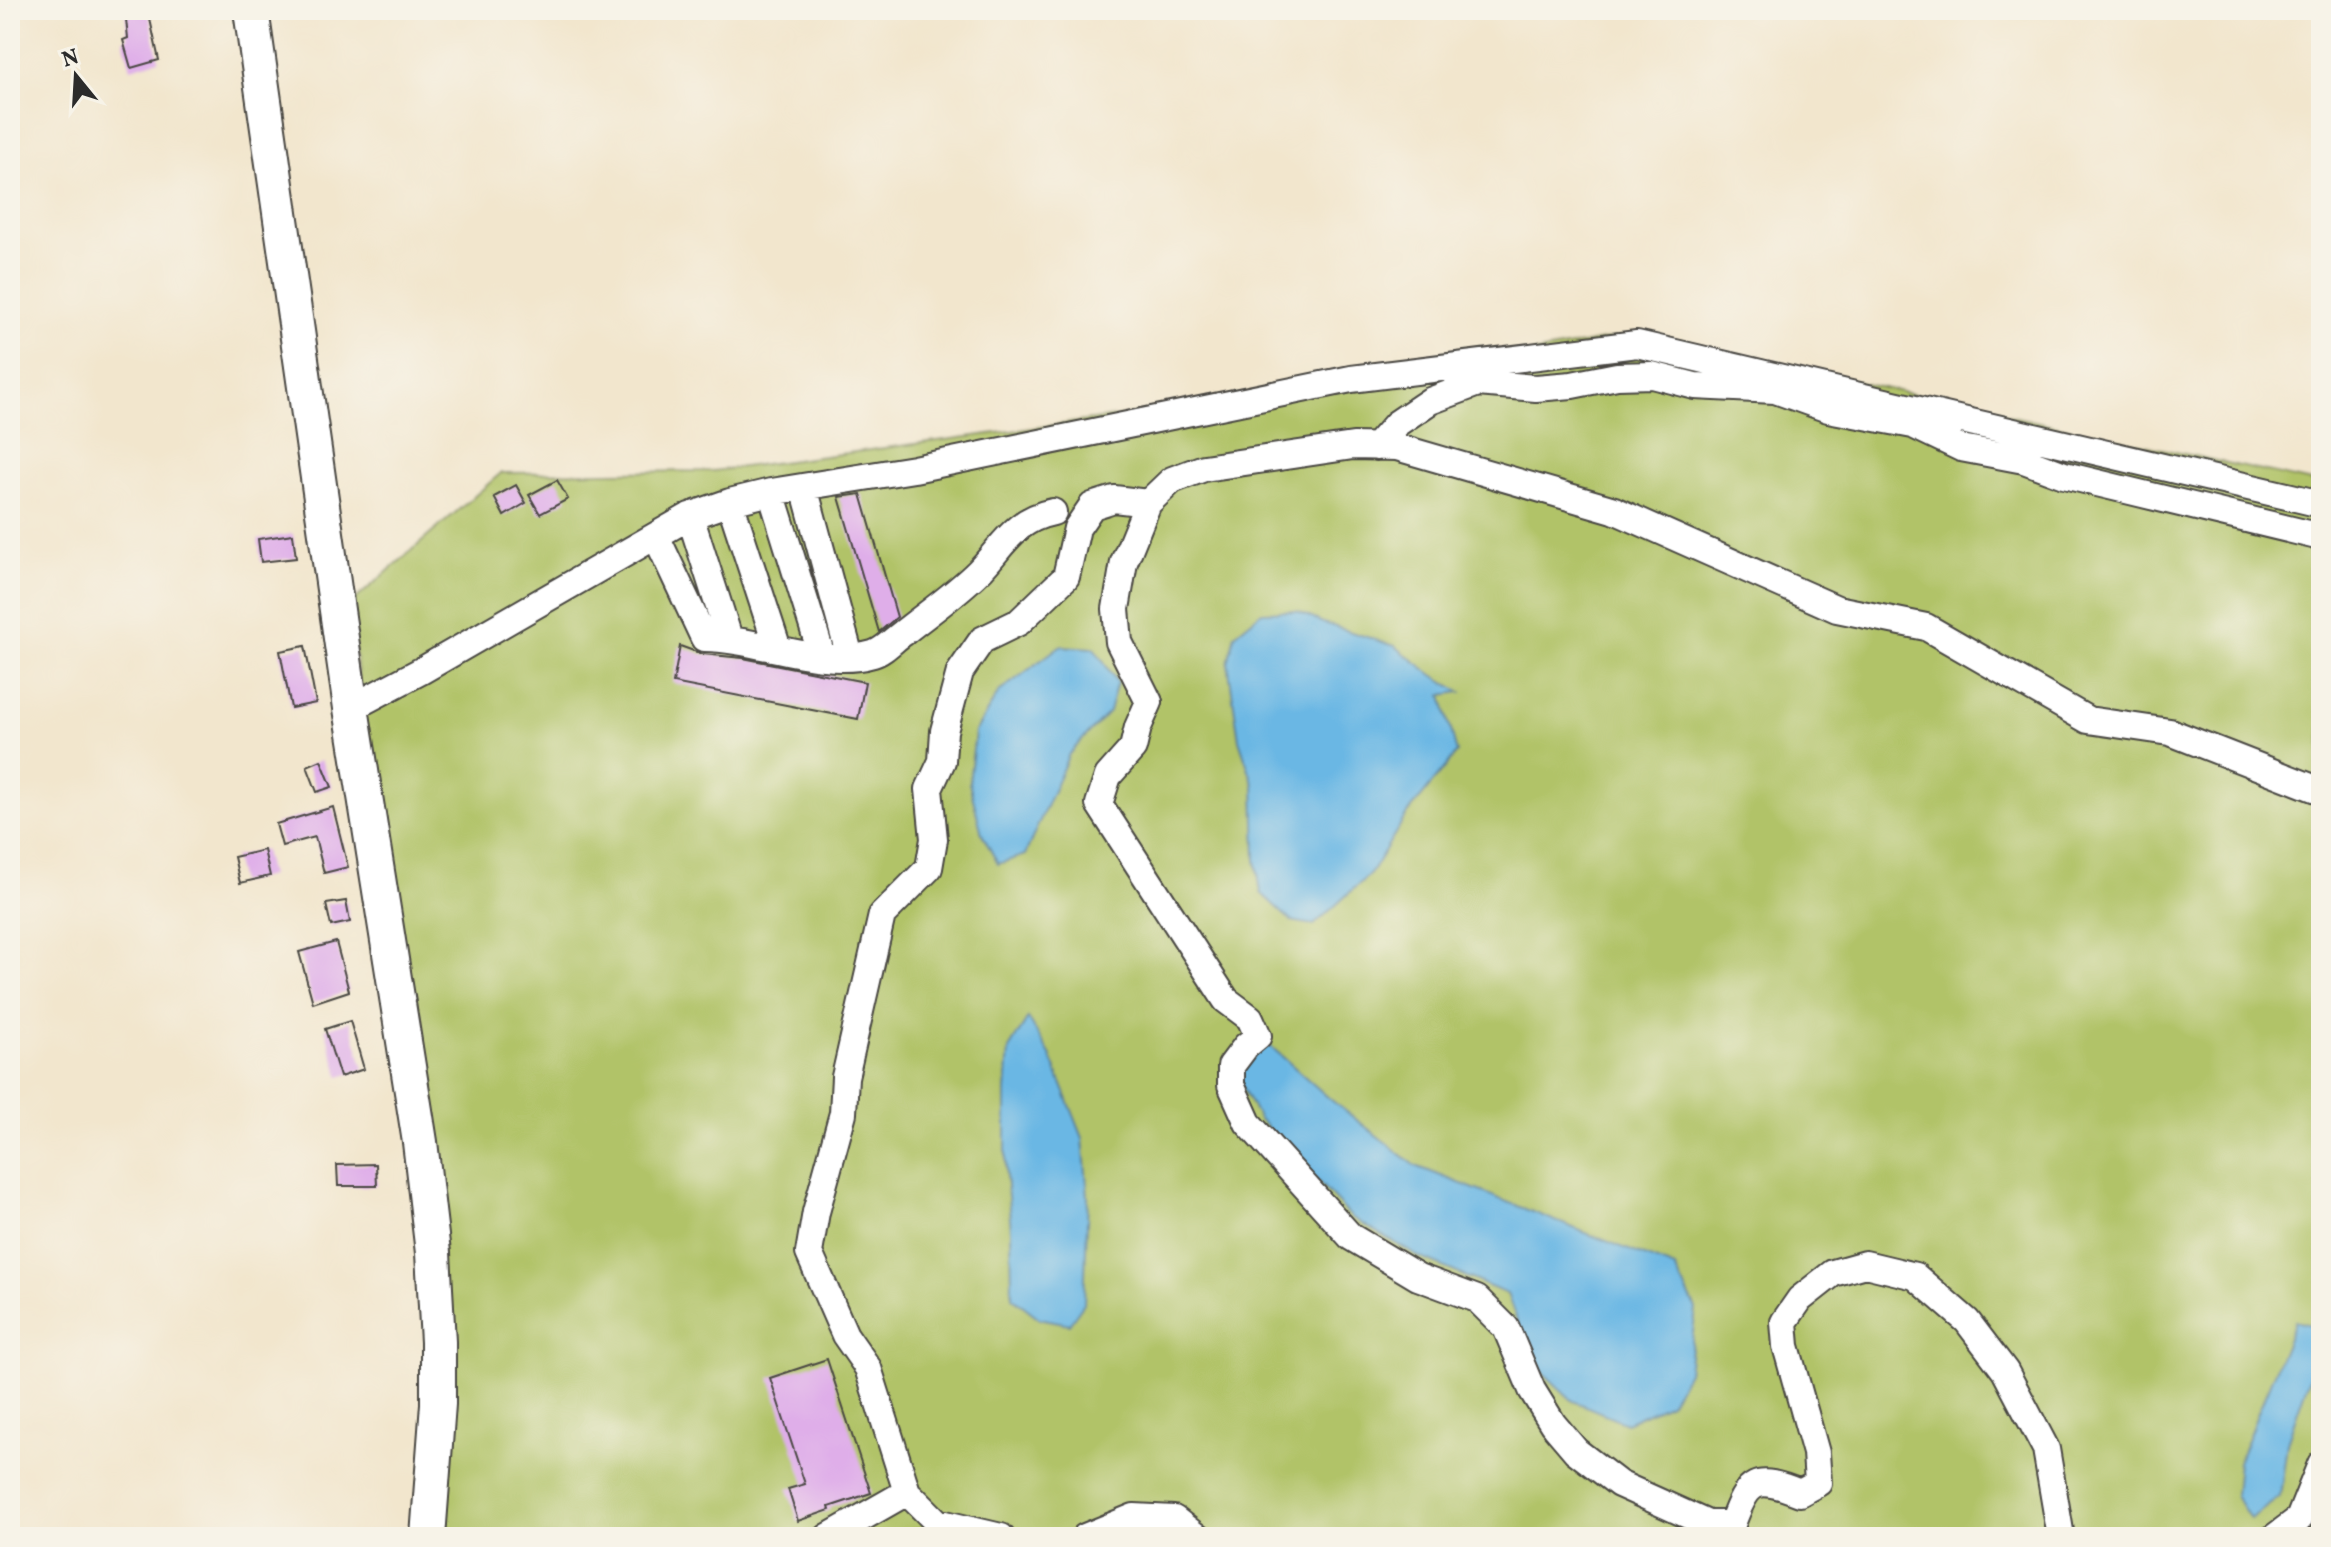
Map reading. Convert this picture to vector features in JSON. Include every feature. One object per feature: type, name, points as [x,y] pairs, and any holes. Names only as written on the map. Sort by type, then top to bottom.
[{"type":"main road","points":[[251,10],[351,708],[420,1142],[433,1253],[438,1404],[428,1537]]},
{"type":"street","points":[[351,708],[690,516],[730,502],[771,492],[914,469],[1351,379],[1637,344],[2321,504]]},
{"type":"street","points":[[1376,447],[1396,424],[1430,401],[1478,383],[1536,388],[1617,376],[1652,375],[1695,386],[1775,390],[1828,409],[1913,425],[1961,448],[2024,460],[2109,487],[2321,537]]},
{"type":"street","points":[[2061,1537],[2046,1449],[2005,1371],[1967,1321],[1915,1276],[1865,1264],[1833,1273],[1800,1299],[1784,1322],[1786,1346],[1810,1422],[1818,1483],[1800,1493],[1772,1482],[1758,1483],[1743,1495],[1732,1524],[1708,1524],[1619,1484],[1576,1451],[1553,1424],[1532,1390],[1506,1328],[1477,1299],[1418,1277],[1351,1237],[1248,1123],[1231,1085],[1231,1066],[1258,1036],[1250,1018],[1226,1000],[1099,804],[1108,776],[1133,748],[1149,702],[1119,642],[1116,609],[1124,562],[1148,503],[1172,480],[1204,468],[1353,446],[1397,447],[1614,510],[1837,609],[1926,627],[2088,720],[2170,732],[2321,791]]},
{"type":"street","points":[[804,487],[850,657]]},
{"type":"street","points":[[771,492],[822,656]]},
{"type":"street","points":[[656,536],[704,638],[729,638],[822,656],[850,657],[876,654],[978,572],[1015,529],[1033,516],[1053,512],[1084,517],[1114,499],[1148,503]]},
{"type":"street","points":[[730,502],[778,649]]},
{"type":"street","points":[[690,516],[729,638]]},
{"type":"street","points":[[1001,1537],[937,1522],[907,1492],[868,1368],[845,1335],[809,1253],[816,1212],[843,1113],[845,1077],[882,915],[929,868],[934,839],[929,789],[942,761],[944,731],[960,672],[982,640],[1019,622],[1066,577],[1084,517]]},
{"type":"street","points":[[2275,1537],[2299,1519],[2321,1464]]},
{"type":"street","points":[[828,1537],[907,1492]]},
{"type":"street","points":[[1085,1537],[1134,1517],[1174,1519],[1197,1537]]},
{"type":"green space","points":[[1637,334],[2321,484],[2321,1537],[434,1537],[440,1314],[349,605],[501,473],[713,471],[1369,383]]},
{"type":"water","points":[[1296,611],[1395,646],[1461,692],[1442,695],[1457,753],[1405,817],[1371,873],[1314,925],[1291,921],[1261,893],[1256,860],[1254,785],[1239,740],[1228,663],[1235,634],[1262,612]]},
{"type":"water","points":[[1060,646],[1094,648],[1117,682],[1109,712],[1069,754],[1025,855],[998,864],[982,834],[969,783],[975,732],[999,692]]},
{"type":"water","points":[[1028,1018],[1050,1055],[1083,1138],[1088,1196],[1084,1303],[1069,1324],[1039,1318],[1012,1297],[1006,1175],[1006,1090],[1009,1049]]},
{"type":"water","points":[[1267,1043],[1330,1099],[1416,1166],[1675,1268],[1696,1309],[1688,1372],[1670,1403],[1626,1423],[1573,1401],[1533,1363],[1507,1294],[1417,1256],[1351,1217],[1259,1119],[1237,1078],[1239,1051]]},
{"type":"water","points":[[2295,1321],[2321,1328],[2321,1343],[2287,1443],[2280,1497],[2250,1519],[2235,1495],[2238,1462]]},
{"type":"building","points":[[125,10],[148,10],[159,60],[131,68],[123,40],[128,38]]},
{"type":"building","points":[[557,480],[568,499],[540,514],[529,495]]},
{"type":"building","points":[[516,485],[526,503],[504,516],[494,497]]},
{"type":"building","points":[[861,494],[897,617],[879,632],[839,497]]},
{"type":"building","points":[[293,534],[296,558],[261,562],[258,539]]},
{"type":"building","points":[[305,646],[316,703],[291,708],[280,651]]},
{"type":"building","points":[[680,646],[702,654],[743,658],[865,682],[858,719],[673,683]]},
{"type":"building","points":[[321,760],[332,787],[317,792],[307,766]]},
{"type":"building","points":[[333,807],[348,867],[324,873],[315,837],[282,846],[276,824]]},
{"type":"building","points":[[264,850],[270,876],[240,883],[234,857]]},
{"type":"building","points":[[346,901],[350,922],[331,926],[326,904]]},
{"type":"building","points":[[336,942],[349,991],[313,1003],[299,952]]},
{"type":"building","points":[[350,1021],[364,1069],[340,1077],[325,1029]]},
{"type":"building","points":[[376,1164],[377,1186],[338,1186],[337,1165]]},
{"type":"building","points":[[827,1359],[871,1493],[798,1521],[788,1489],[805,1484],[770,1378]]}]
